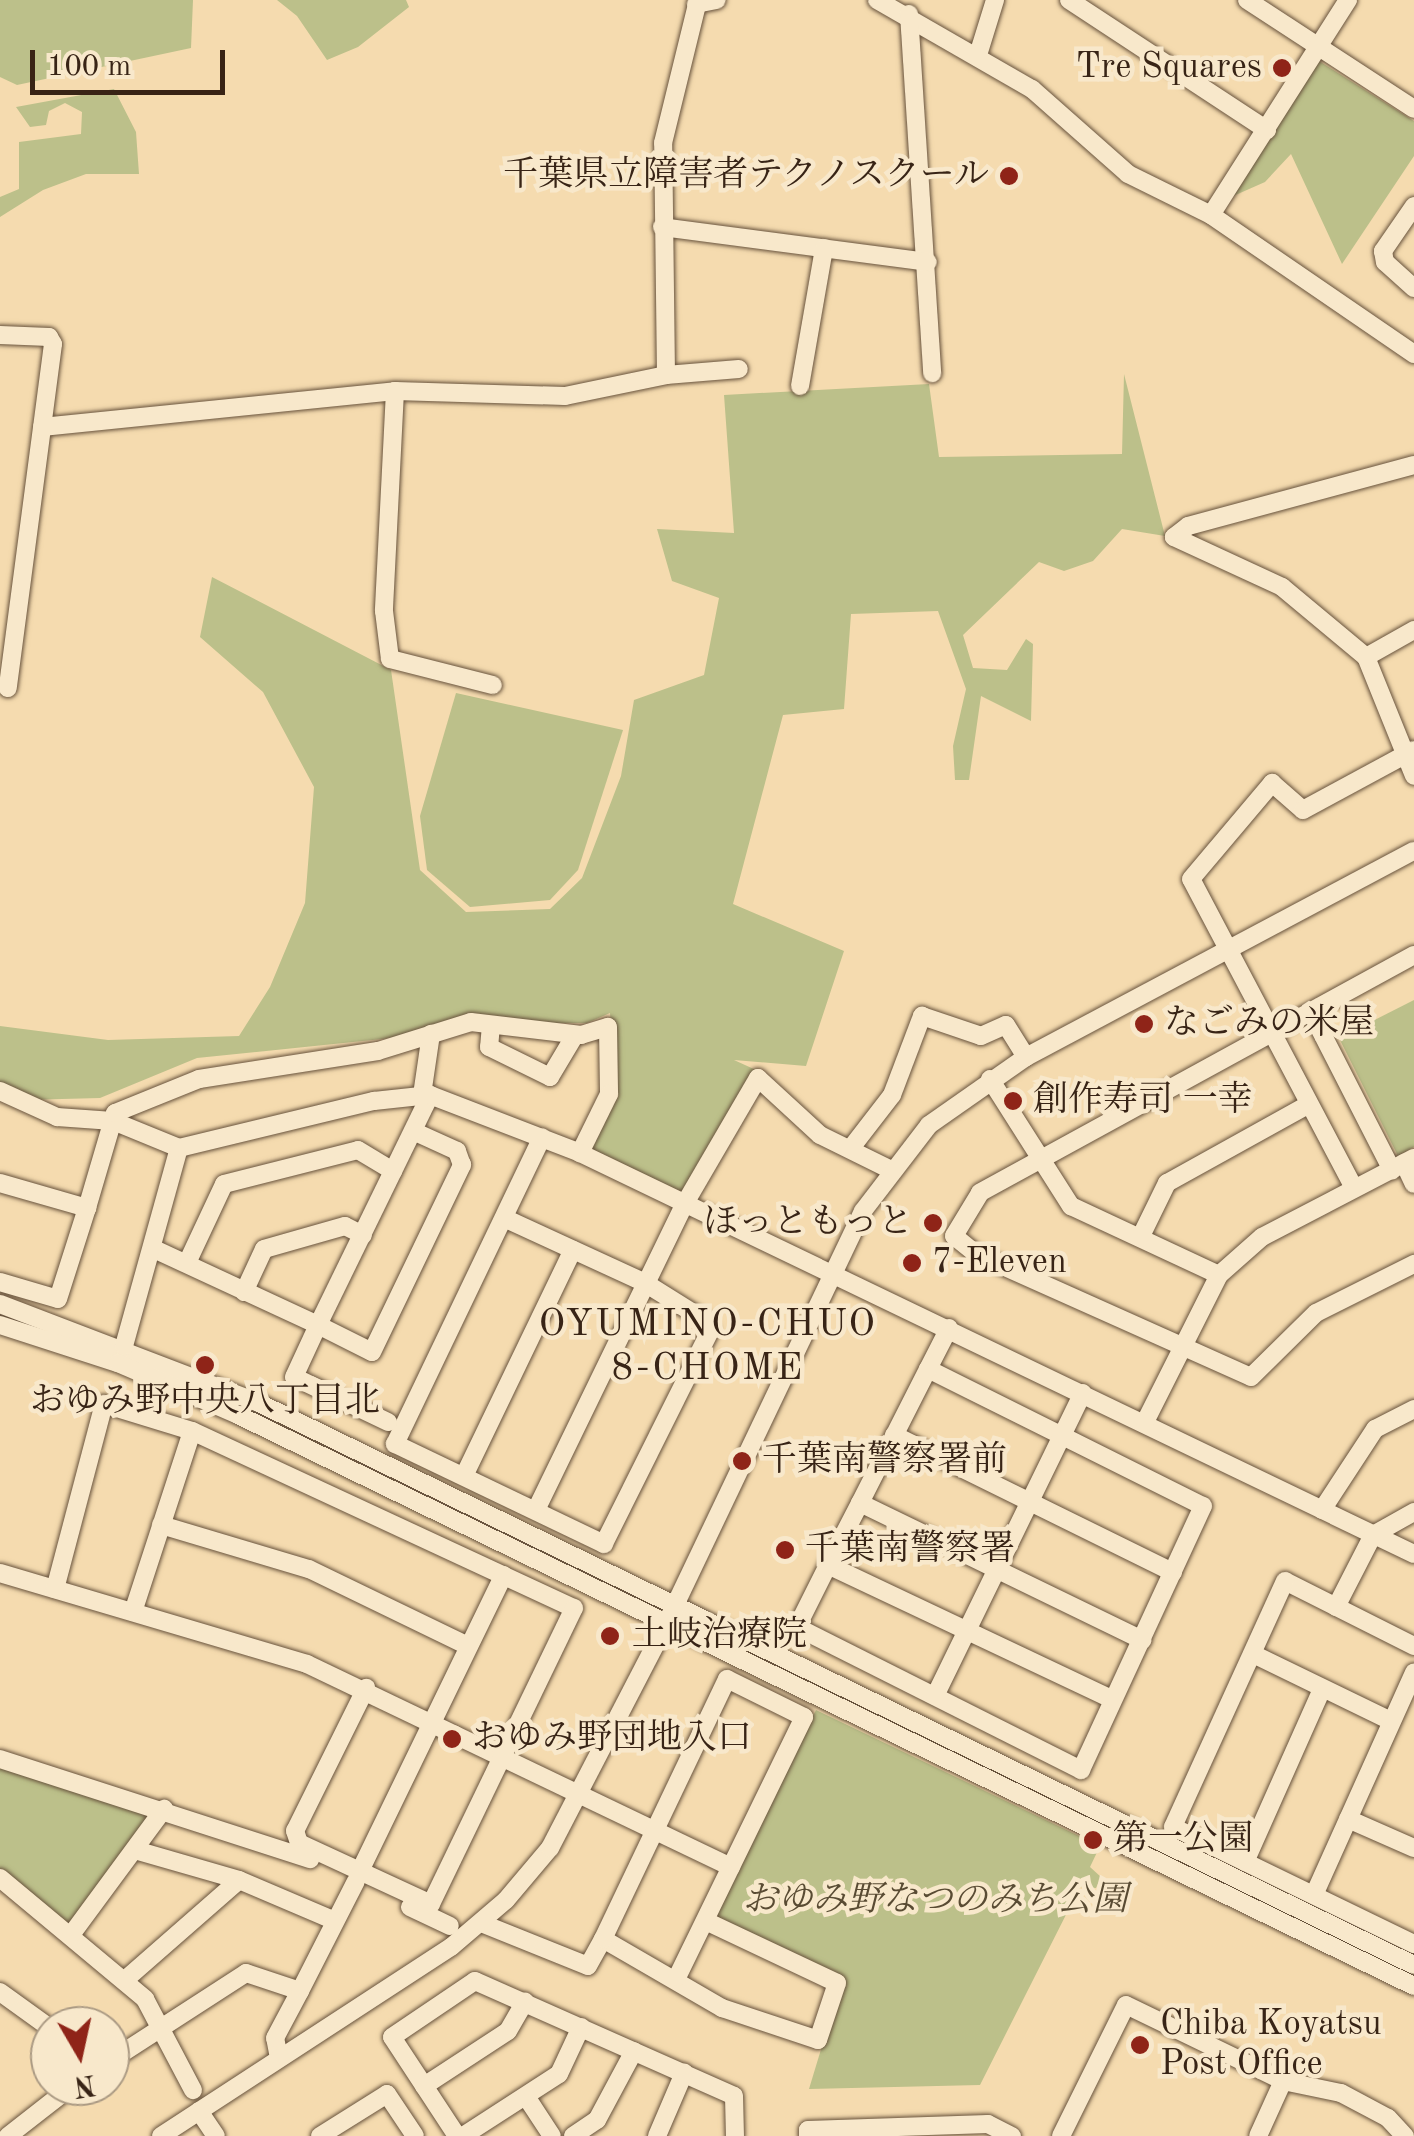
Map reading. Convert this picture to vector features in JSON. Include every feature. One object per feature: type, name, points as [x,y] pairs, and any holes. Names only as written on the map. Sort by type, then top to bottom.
[{"type":"street","points":[[666,375],[663,143],[697,2],[717,0]]},
{"type":"street","points":[[876,0],[909,14],[978,55],[1075,121],[1128,174],[1211,216],[1414,354]]},
{"type":"street","points":[[978,55],[995,0]]},
{"type":"street","points":[[1069,0],[1267,130]]},
{"type":"street","points":[[1247,0],[1414,109]]},
{"type":"street","points":[[1211,216],[1348,0]]},
{"type":"street","points":[[909,14],[928,262],[932,374]]},
{"type":"street","points":[[1414,206],[1408,226],[1383,250],[1385,262],[1414,288]]},
{"type":"street","points":[[662,227],[928,262]]},
{"type":"street","points":[[800,386],[824,248]]},
{"type":"street","points":[[0,335],[49,337],[53,344],[8,688]]},
{"type":"street","points":[[42,428],[395,391],[564,396],[666,375],[739,368]]},
{"type":"street","points":[[395,391],[384,611],[390,659],[492,685]]},
{"type":"street","points":[[1414,465],[1188,526],[1174,537],[1282,587],[1366,657],[1410,752],[1414,776]]},
{"type":"street","points":[[1366,657],[1414,630]]},
{"type":"street","points":[[1354,1188],[1191,879],[1272,782],[1304,810],[1410,752]]},
{"type":"street","points":[[161,2136],[482,1923],[529,1875],[580,1795],[832,1272],[891,1170],[930,1125],[990,1078],[1026,1057],[1414,851]]},
{"type":"street","points":[[1414,956],[980,1193],[954,1236],[976,1254],[1251,1377],[1316,1314],[1414,1264]]},
{"type":"street","points":[[1311,1012],[1414,1184]]},
{"type":"street","points":[[852,1148],[892,1095],[922,1016],[981,1036],[1006,1024],[1026,1057]]},
{"type":"street","points":[[0,1282],[58,1299],[115,1113],[199,1079],[378,1052],[471,1022],[575,1035],[608,1028],[609,1094],[580,1153]]},
{"type":"street","points":[[491,1025],[488,1048],[550,1077],[575,1035]]},
{"type":"street","points":[[388,1422],[294,1378],[413,1131],[426,1095],[431,1034]]},
{"type":"street","points":[[536,1510],[684,1205],[758,1078],[820,1135],[891,1170]]},
{"type":"street","points":[[990,1078],[1071,1206],[1142,1234],[1219,1275]]},
{"type":"street","points":[[0,1091],[57,1116],[113,1121],[180,1148],[426,1095],[580,1153],[1414,1554]]},
{"type":"street","points":[[1142,1234],[1168,1183],[1308,1105]]},
{"type":"street","points":[[154,1250],[372,1352],[462,1165],[457,1151],[413,1131]]},
{"type":"street","points":[[504,1218],[645,1283],[706,1321],[710,1330],[604,1544],[395,1444],[542,1137]]},
{"type":"street","points":[[124,1346],[180,1148]]},
{"type":"street","points":[[187,1263],[224,1184],[358,1150],[393,1171]]},
{"type":"street","points":[[1145,1422],[1180,1344],[1219,1275],[1262,1236],[1403,1163]]},
{"type":"street","points":[[0,1183],[87,1208]]},
{"type":"street","points":[[244,1292],[264,1249],[345,1226],[362,1235]]},
{"type":"street","points":[[464,1476],[573,1250]]},
{"type":"street","points":[[0,1304],[124,1346],[258,1402],[1414,1986]]},
{"type":"street","points":[[0,1325],[118,1363],[238,1415],[671,1613],[1414,1965]]},
{"type":"street","points":[[928,1369],[1204,1506],[1081,1770],[797,1627],[894,1435],[949,1328]]},
{"type":"street","points":[[935,1696],[1083,1393]]},
{"type":"street","points":[[0,1759],[278,1844],[431,1904],[574,1608],[192,1432],[104,1404],[54,1589]]},
{"type":"street","points":[[1322,1510],[1375,1430],[1414,1409]]},
{"type":"street","points":[[133,1612],[192,1432]]},
{"type":"street","points":[[894,1435],[1173,1572]]},
{"type":"street","points":[[860,1503],[1142,1640]]},
{"type":"street","points":[[1336,1607],[1373,1534],[1414,1512]]},
{"type":"street","points":[[161,1525],[308,1569],[468,1646]]},
{"type":"street","points":[[828,1565],[1114,1700]]},
{"type":"street","points":[[0,1574],[133,1612],[366,1688],[731,1867]]},
{"type":"street","points":[[280,2058],[275,2038],[504,1574]]},
{"type":"street","points":[[1414,1646],[1285,1581],[1173,1827],[1414,1944]]},
{"type":"street","points":[[1253,1654],[1391,1721]]},
{"type":"street","points":[[1314,1896],[1414,1672]]},
{"type":"street","points":[[482,1923],[588,1966],[727,1679],[804,1717],[678,1977]]},
{"type":"street","points":[[366,1688],[295,1832],[299,1843],[450,1926]]},
{"type":"street","points":[[1245,1862],[1322,1689]]},
{"type":"street","points":[[71,1935],[164,1809]]},
{"type":"street","points":[[1348,1819],[1414,1848]]},
{"type":"street","points":[[135,1850],[239,1880],[335,1921]]},
{"type":"street","points":[[0,1878],[126,1979],[164,2025],[193,2090]]},
{"type":"street","points":[[126,1979],[239,1880]]},
{"type":"street","points":[[604,1939],[678,1977],[722,2008],[818,2040],[836,1983],[706,1922]]},
{"type":"street","points":[[130,2048],[246,1973],[300,1992]]},
{"type":"street","points":[[582,2027],[559,2074],[527,2098],[460,2136],[392,2036],[475,1981],[582,2027],[734,2096],[736,2136]]},
{"type":"street","points":[[2,1998],[30,2016]]},
{"type":"street","points":[[424,2086],[508,2031],[525,2002]]},
{"type":"street","points":[[1061,2136],[1126,2006],[1283,2082],[1341,2093],[1388,2118],[1405,2136]]},
{"type":"street","points":[[573,2136],[597,2120],[634,2051]]},
{"type":"street","points":[[657,2136],[684,2074]]},
{"type":"street","points":[[1258,2136],[1283,2082]]},
{"type":"street","points":[[320,2136],[387,2094],[415,2136]]},
{"type":"street","points":[[527,2098],[552,2136]]},
{"type":"street","points":[[8,2136],[46,2106]]},
{"type":"street","points":[[199,2111],[216,2136]]},
{"type":"street","points":[[808,2136],[808,2130],[878,2132],[988,2124],[1012,2136]]},
{"type":"green space","points":[[0,0],[193,0],[191,48],[17,85],[0,77]]},
{"type":"green space","points":[[277,0],[406,0],[409,7],[358,47],[327,60],[297,16]]},
{"type":"green space","points":[[1319,61],[1414,121],[1414,156],[1342,264],[1291,154],[1265,182],[1231,197]]},
{"type":"green space","points":[[114,89],[136,132],[139,174],[86,174],[43,190],[0,217],[0,197],[19,189],[19,142],[81,134],[82,112],[65,103],[49,111],[46,125],[30,127],[16,107]]},
{"type":"green space","points":[[1124,374],[1165,536],[1122,529],[1093,561],[1064,571],[1039,562],[963,635],[973,668],[1007,670],[1026,639],[1033,644],[1031,721],[981,696],[969,780],[955,780],[953,746],[966,689],[938,611],[851,614],[844,709],[783,715],[733,904],[844,951],[806,1066],[734,1060],[756,1070],[685,1194],[588,1147],[616,1091],[610,1013],[587,1023],[538,1023],[197,1058],[100,1098],[24,1100],[0,1086],[0,1026],[108,1040],[239,1036],[270,987],[305,903],[314,787],[263,692],[200,637],[212,577],[391,670],[420,870],[466,912],[550,909],[582,878],[621,776],[634,700],[704,675],[719,598],[672,581],[657,529],[734,533],[724,395],[929,384],[939,457],[1122,454]]},
{"type":"green space","points":[[456,693],[623,730],[578,870],[550,900],[470,907],[427,870],[420,816]]},
{"type":"green space","points":[[1414,1000],[1414,1147],[1398,1156],[1339,1038]]},
{"type":"green space","name":"おゆみ野なつのみち公園","points":[[816,1710],[1100,1846],[1090,1867],[1101,1877],[1096,1888],[1080,1887],[980,2085],[809,2089],[842,1980],[713,1919]]},
{"type":"green space","points":[[0,1762],[156,1813],[67,1929],[0,1875]]},
{"type":"place","name":"Tre Squares","points":[[1282,68]]},
{"type":"place","name":"千葉県立障害者テクノスクール","points":[[1009,176]]},
{"type":"place","name":"なごみの米屋","points":[[1144,1024]]},
{"type":"place","name":"創作寿司 一幸","points":[[1013,1101]]},
{"type":"place","name":"ほっともっと","points":[[933,1223]]},
{"type":"place","name":"7-Eleven","points":[[912,1263]]},
{"type":"place","name":"おゆみ野中央八丁目北","points":[[205,1365]]},
{"type":"place","name":"千葉南警察署前","points":[[742,1461]]},
{"type":"place","name":"千葉南警察署","points":[[785,1550]]},
{"type":"place","name":"土岐治療院","points":[[610,1636]]},
{"type":"place","name":"おゆみ野団地入口","points":[[452,1739]]},
{"type":"place","name":"第一公園","points":[[1093,1840]]},
{"type":"place","name":"Chiba Koyatsu Post Office","points":[[1140,2045]]},
{"type":"district","name":"OYUMINO-CHUO 8-CHOME","points":[[708,1348]]}]
